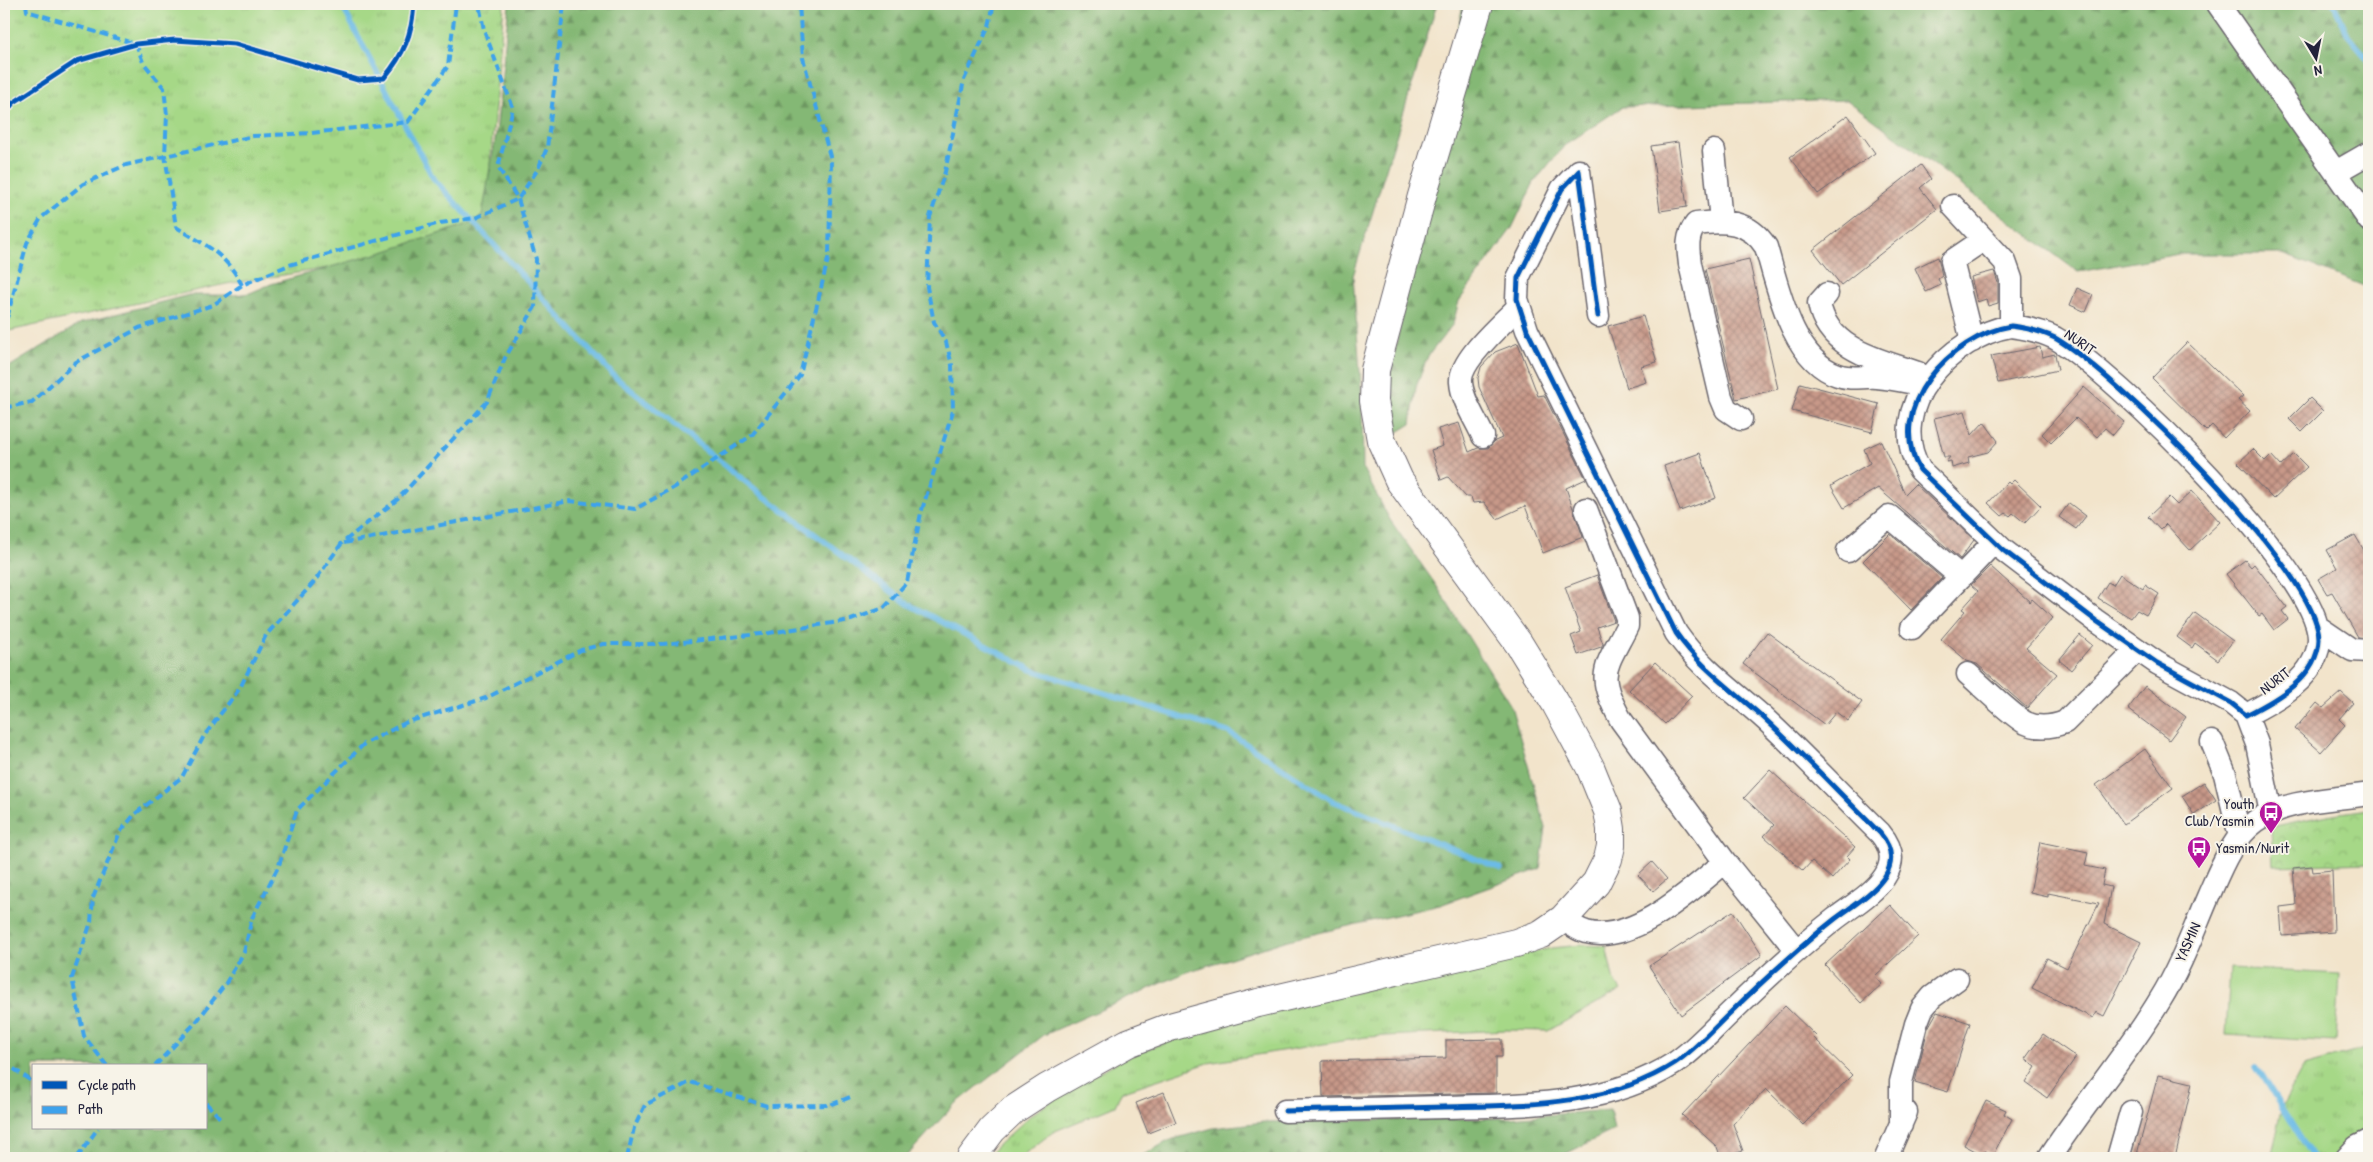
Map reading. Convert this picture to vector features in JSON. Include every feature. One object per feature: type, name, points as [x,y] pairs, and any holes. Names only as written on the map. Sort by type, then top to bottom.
[{"type":"main road","points":[[971,1158],[992,1130],[1013,1110],[1047,1088],[1128,1043],[1170,1027],[1258,1004],[1516,943],[1541,934],[1563,919],[1596,883],[1608,859],[1611,829],[1603,796],[1556,704],[1519,644],[1398,480],[1381,440],[1374,401],[1375,370],[1422,196],[1479,4]]},
{"type":"street","points":[[2218,4],[2369,220]]},
{"type":"street","points":[[1714,151],[1721,221]]},
{"type":"street","points":[[2336,172],[2369,153]]},
{"type":"street","points":[[1285,1111],[1537,1104],[1575,1099],[1613,1090],[1648,1078],[1677,1062],[1796,950],[1882,880],[1889,870],[1892,859],[1888,843],[1785,738],[1708,670],[1684,644],[1670,621],[1527,330],[1518,307],[1516,285],[1520,272],[1562,189],[1579,170],[1598,316]]},
{"type":"street","points":[[1953,206],[2004,262],[2009,271],[2011,326]]},
{"type":"street","points":[[1741,419],[1726,409],[1721,397],[1688,248],[1690,232],[1696,224],[1729,221],[1743,226],[1760,237],[1766,247],[1788,321],[1814,359],[1827,371],[1851,378],[1875,377],[1928,381]]},
{"type":"street","points":[[1972,341],[1952,261],[1982,240]]},
{"type":"street","points":[[1827,294],[1819,303],[1821,312],[1834,334],[1843,342],[1862,354],[1928,381]]},
{"type":"street","points":[[1483,436],[1464,396],[1460,383],[1461,372],[1469,360],[1518,307]]},
{"type":"street","name":"NURIT","points":[[2011,326],[2040,332],[2061,342],[2094,366],[2147,415],[2220,488],[2268,544],[2305,598],[2318,627],[2316,653],[2303,675],[2283,694],[2246,715],[2231,703],[2178,676],[2136,650],[1994,542],[1926,477],[1915,462],[1910,443],[1910,423],[1915,403],[1928,381],[1948,360],[1972,341],[1995,329],[2011,326]]},
{"type":"street","points":[[1586,510],[1627,618],[1627,626],[1606,670],[1605,686],[1610,699],[1621,720],[1724,862],[1796,950]]},
{"type":"street","points":[[1848,551],[1889,516],[1961,577]]},
{"type":"street","points":[[1912,628],[1994,542]]},
{"type":"street","points":[[2318,627],[2352,650],[2369,651]]},
{"type":"street","points":[[1968,674],[2025,722],[2039,726],[2053,726],[2065,722],[2136,650]]},
{"type":"street","points":[[2246,715],[2257,744],[2271,813]]},
{"type":"street","points":[[2212,742],[2225,774],[2240,837]]},
{"type":"street","name":"YASMIN","points":[[2056,1156],[2161,998],[2181,960],[2224,862],[2240,837],[2255,822],[2271,813],[2299,805],[2369,794]]},
{"type":"street","points":[[1563,919],[1578,929],[1601,934],[1631,926],[1667,909],[1724,862]]},
{"type":"street","points":[[1901,1125],[1901,1082],[1916,1024],[1922,1010],[1932,997],[1957,979]]},
{"type":"street","points":[[1886,1158],[1911,1097]]},
{"type":"street","points":[[2118,1158],[2131,1112]]},
{"type":"street","points":[[2347,1158],[2357,1147],[2369,1141]]},
{"type":"green space","points":[[4,4],[504,4],[483,244],[226,284],[4,332]]},
{"type":"green space","points":[[509,4],[1437,4],[1353,276],[1362,400],[1363,469],[1390,520],[1436,585],[1511,706],[1546,828],[1540,869],[1440,905],[1288,940],[1187,972],[1044,1035],[954,1105],[905,1158],[4,1158],[4,370],[81,323],[189,295],[250,293],[271,284],[383,252],[472,223],[482,216],[496,134]]},
{"type":"green space","points":[[1463,4],[2369,4],[2369,288],[2283,254],[2179,254],[2078,272],[1847,100],[1622,107],[1565,145],[1534,182],[1512,228],[1459,301],[1453,324],[1428,356],[1416,387],[1411,424],[1388,438],[1387,410],[1390,376]]},
{"type":"green space","points":[[2369,809],[2369,863],[2273,866],[2271,827],[2327,815]]},
{"type":"green space","points":[[1581,945],[1606,946],[1613,978],[1621,990],[1548,1031],[1505,1030],[1366,1037],[1208,1063],[1121,1092],[1115,1106],[1053,1132],[1019,1158],[988,1158],[995,1148],[1031,1115],[1074,1086],[1121,1060],[1184,1034],[1257,1014],[1552,948]]},
{"type":"green space","points":[[2230,968],[2340,974],[2336,1042],[2226,1035]]},
{"type":"green space","points":[[2369,1048],[2369,1158],[2271,1158],[2283,1105],[2304,1066]]},
{"type":"green space","points":[[1610,1110],[1614,1130],[1557,1158],[1138,1158],[1170,1140],[1213,1128],[1264,1122],[1509,1118]]},
{"type":"building","points":[[1848,115],[1875,153],[1818,194],[1790,157]]},
{"type":"building","points":[[1678,142],[1687,207],[1660,211],[1651,146]]},
{"type":"building","points":[[1921,165],[1931,179],[1920,188],[1937,209],[1841,285],[1813,250]]},
{"type":"building","points":[[1938,257],[1942,276],[1938,279],[1941,285],[1926,292],[1915,268]]},
{"type":"building","points":[[1749,259],[1778,389],[1736,399],[1705,269]]},
{"type":"building","points":[[1994,271],[1998,283],[1998,303],[1988,306],[1986,299],[1977,302],[1971,277]]},
{"type":"building","points":[[2077,288],[2093,295],[2086,312],[2070,305]]},
{"type":"building","points":[[1643,316],[1657,362],[1641,366],[1646,382],[1627,388],[1608,326]]},
{"type":"building","points":[[2187,342],[2243,396],[2238,400],[2250,411],[2224,438],[2212,425],[2206,431],[2152,378]]},
{"type":"building","points":[[1518,343],[1538,396],[1544,395],[1586,479],[1566,488],[1583,537],[1543,553],[1525,506],[1497,519],[1484,502],[1473,503],[1471,497],[1466,497],[1448,477],[1441,480],[1431,450],[1443,446],[1438,429],[1459,423],[1469,452],[1478,448],[1488,448],[1495,441],[1502,438],[1479,387],[1478,378],[1481,367],[1495,352]]},
{"type":"building","points":[[2040,347],[2042,357],[2055,354],[2058,370],[1998,383],[1991,356]]},
{"type":"building","points":[[1800,383],[1879,404],[1872,432],[1792,411]]},
{"type":"building","points":[[2084,387],[2124,422],[2113,435],[2105,428],[2097,437],[2076,418],[2051,443],[2042,434]]},
{"type":"building","points":[[2310,398],[2323,411],[2302,432],[2289,419]]},
{"type":"building","points":[[1965,411],[1972,435],[1984,422],[1998,441],[1988,452],[1968,457],[1969,463],[1952,468],[1951,461],[1946,462],[1950,457],[1944,457],[1934,418]]},
{"type":"building","points":[[1881,441],[1905,494],[1915,484],[1974,540],[1960,559],[1878,488],[1844,508],[1831,486],[1870,463],[1864,449]]},
{"type":"building","points":[[2253,449],[2265,461],[2271,455],[2281,466],[2294,454],[2307,467],[2273,499],[2238,463]]},
{"type":"building","points":[[1700,453],[1716,498],[1680,511],[1664,466]]},
{"type":"building","points":[[2014,480],[2041,506],[2025,523],[2013,513],[2010,516],[2006,513],[2002,516],[1988,503],[2008,482],[2010,484]]},
{"type":"building","points":[[2192,491],[2220,522],[2190,550],[2166,524],[2160,530],[2148,517],[2169,497],[2177,505]]},
{"type":"building","points":[[2069,503],[2086,516],[2076,529],[2059,517]]},
{"type":"building","points":[[1890,534],[1942,578],[1911,610],[1863,561]]},
{"type":"building","points":[[2355,535],[2369,559],[2369,638],[2358,637],[2332,592],[2327,594],[2318,579],[2337,568],[2327,550]]},
{"type":"building","points":[[2245,560],[2251,567],[2254,564],[2287,607],[2282,611],[2288,619],[2274,630],[2262,614],[2259,616],[2226,574]]},
{"type":"building","points":[[1990,566],[2030,602],[2032,599],[2053,618],[2026,648],[2057,674],[2027,708],[1977,664],[1967,661],[1941,639],[1965,611],[1962,609],[1978,591],[1971,585]]},
{"type":"building","points":[[2120,574],[2143,589],[2145,585],[2159,594],[2146,615],[2137,610],[2131,618],[2098,598],[2108,582],[2113,585]]},
{"type":"building","points":[[1597,575],[1614,621],[1597,627],[1603,644],[1601,647],[1578,655],[1571,636],[1581,632],[1565,587]]},
{"type":"building","points":[[2195,613],[2233,641],[2218,660],[2195,643],[2192,648],[2177,637]]},
{"type":"building","points":[[1767,632],[1862,702],[1848,721],[1836,712],[1825,725],[1743,664]]},
{"type":"building","points":[[2080,635],[2092,645],[2071,670],[2059,660]]},
{"type":"building","points":[[1655,662],[1692,696],[1665,724],[1629,690]]},
{"type":"building","points":[[2145,686],[2186,717],[2169,740],[2128,709]]},
{"type":"building","points":[[2341,692],[2353,703],[2339,719],[2345,725],[2321,752],[2295,729],[2317,703],[2323,708]]},
{"type":"building","points":[[2145,749],[2173,788],[2124,824],[2096,785]]},
{"type":"building","points":[[1770,770],[1855,847],[1847,856],[1850,859],[1832,879],[1812,861],[1803,871],[1764,836],[1774,825],[1744,798]]},
{"type":"building","points":[[2204,782],[2216,800],[2194,815],[2182,796]]},
{"type":"building","points":[[2040,842],[2088,852],[2085,866],[2105,870],[2102,885],[2111,887],[2104,924],[2141,942],[2104,1016],[2096,1012],[2093,1018],[2032,988],[2047,958],[2067,968],[2099,903],[2048,893],[2048,897],[2030,893]]},
{"type":"building","points":[[1652,862],[1667,879],[1653,891],[1638,875]]},
{"type":"building","points":[[2312,866],[2313,872],[2332,870],[2334,932],[2282,936],[2280,907],[2296,905],[2293,868]]},
{"type":"building","points":[[1890,905],[1918,936],[1875,976],[1882,984],[1861,1003],[1825,965]]},
{"type":"building","points":[[1733,911],[1762,955],[1681,1015],[1649,966]]},
{"type":"building","points":[[1785,1006],[1852,1075],[1803,1125],[1766,1089],[1733,1124],[1743,1151],[1721,1158],[1717,1147],[1682,1115]]},
{"type":"building","points":[[1937,1012],[1970,1023],[1948,1092],[1915,1082],[1928,1028]]},
{"type":"building","points":[[2043,1034],[2076,1057],[2047,1098],[2026,1083],[2036,1067],[2025,1059]]},
{"type":"building","points":[[1502,1039],[1502,1057],[1496,1057],[1496,1093],[1323,1097],[1322,1061],[1446,1058],[1446,1040]]},
{"type":"building","points":[[2158,1075],[2192,1083],[2175,1158],[2136,1158]]},
{"type":"building","points":[[1164,1092],[1176,1122],[1148,1133],[1136,1103]]},
{"type":"building","points":[[1986,1101],[2006,1110],[2004,1114],[2012,1119],[1993,1155],[1985,1151],[1983,1155],[1964,1145]]},
{"type":"waterway","points":[[341,4],[433,178],[615,377],[756,490],[908,604],[1032,670],[1228,732],[1333,801],[1501,869]]},
{"type":"waterway","points":[[2334,4],[2348,35],[2369,60]]},
{"type":"waterway","points":[[2256,1067],[2313,1158]]},
{"type":"marked path","points":[[26,4],[27,11],[136,44],[143,62],[164,88],[167,115],[165,155],[176,227],[214,251],[229,265],[242,285]]},
{"type":"marked path","points":[[4,329],[27,243],[41,218],[83,184],[126,165],[253,136],[311,133],[408,122],[448,66],[456,4]]},
{"type":"marked path","points":[[105,1064],[84,1036],[72,978],[91,922],[93,898],[120,832],[135,814],[182,777],[204,736],[240,688],[266,635],[314,582],[342,543],[398,499],[487,402],[505,358],[535,307],[536,259],[518,199],[498,167],[513,108],[484,30],[479,4]]},
{"type":"marked path","points":[[4,408],[32,402],[76,362],[139,328],[213,305],[242,285],[289,265],[440,223],[475,218],[518,199],[538,169],[547,148],[564,4]]},
{"type":"marked path","points":[[344,543],[570,501],[635,509],[675,487],[752,435],[800,375],[829,255],[831,160],[803,58],[799,4]]},
{"type":"marked path","points":[[157,1064],[197,1021],[226,983],[244,952],[252,918],[279,865],[297,810],[364,744],[407,722],[486,698],[581,650],[604,644],[663,644],[769,633],[851,620],[884,608],[907,582],[921,513],[953,411],[952,365],[946,342],[934,322],[927,287],[930,217],[945,172],[964,80],[989,26],[994,4]]},
{"type":"marked path","points":[[4,1062],[32,1082]]},
{"type":"marked path","points":[[627,1158],[634,1128],[645,1105],[690,1082],[767,1106],[830,1105],[853,1096]]},
{"type":"marked path","points":[[208,1105],[222,1120]]},
{"type":"marked path","points":[[77,1158],[97,1130]]},
{"type":"cycle path","points":[[4,115],[13,103],[77,61],[136,44],[175,40],[235,44],[358,80],[384,78],[397,61],[406,44],[414,4]]},
{"type":"cycle path","points":[[1285,1111],[1533,1104],[1593,1096],[1649,1077],[1675,1063],[1690,1052],[1795,952],[1870,893],[1887,872],[1891,860],[1889,847],[1880,833],[1781,734],[1707,669],[1685,646],[1676,633],[1527,330],[1517,299],[1518,278],[1562,189],[1579,171],[1598,316]]},
{"type":"cycle path","points":[[2011,326],[2044,333],[2055,338],[2083,358],[2121,390],[2164,431],[2209,476],[2251,524],[2286,569],[2310,609],[2319,639],[2317,653],[2311,665],[2293,686],[2270,702],[2246,715],[2231,703],[2157,663],[2095,620],[2003,550],[1920,470],[1911,446],[1910,423],[1917,400],[1929,378],[1946,360],[1966,344],[1988,333],[2011,326]]},
{"type":"place","name":"Youth Club/Yasmin","points":[[2271,834]]},
{"type":"place","name":"Yasmin/Nurit","points":[[2199,869]]}]
